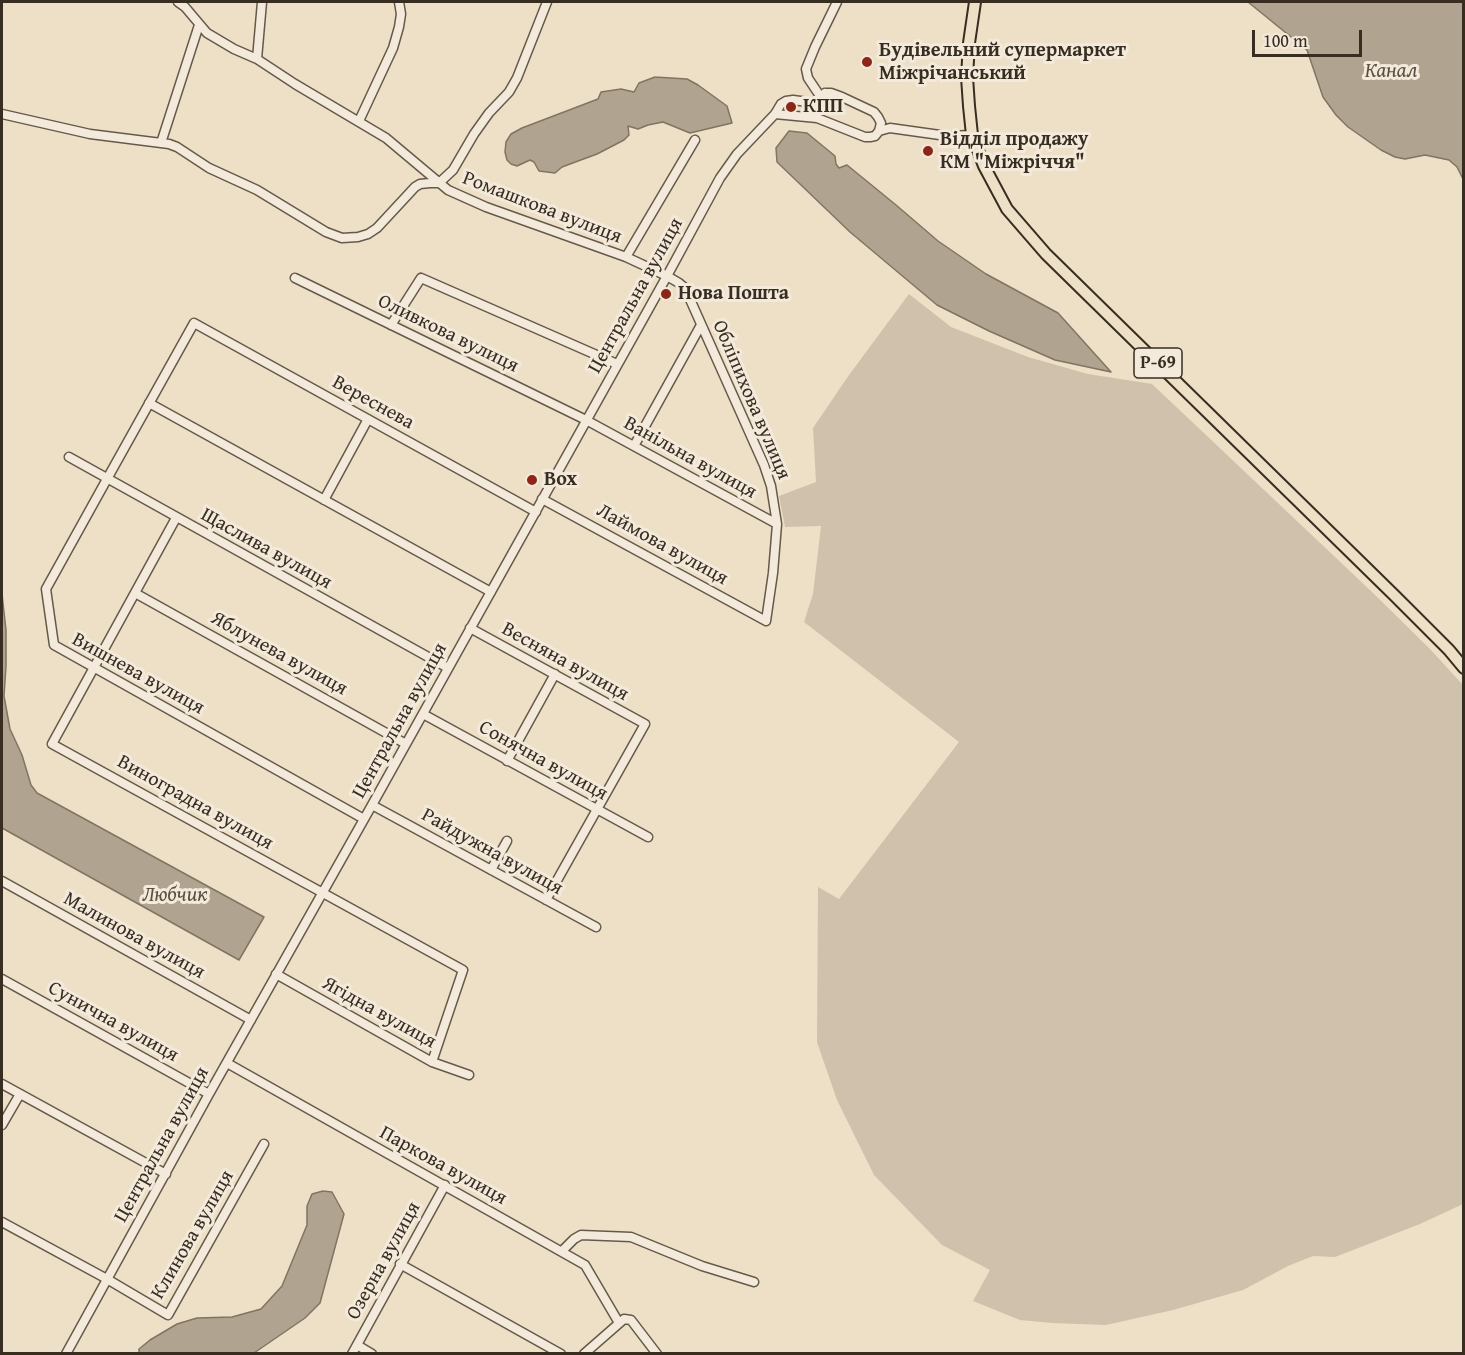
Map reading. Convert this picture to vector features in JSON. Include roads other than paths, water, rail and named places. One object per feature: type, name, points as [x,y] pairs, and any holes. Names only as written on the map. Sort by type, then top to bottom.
[{"type":"main road","name":"Р-69","points":[[975,2],[967,77],[972,135],[984,166],[1007,209],[1038,246],[1395,596],[1464,668]]},
{"type":"street","name":"Ромашкова вулиця","points":[[178,2],[207,33],[257,58],[295,84],[386,138],[448,190],[486,207],[626,257],[667,276]]},
{"type":"street","points":[[257,58],[262,2]]},
{"type":"street","points":[[359,121],[393,48],[401,14],[399,2]]},
{"type":"street","points":[[2,114],[90,134],[177,147],[209,168],[257,190],[326,232],[342,238],[358,237],[377,228],[415,187],[420,184],[439,183],[453,170],[479,127],[509,92],[517,78],[547,2]]},
{"type":"street","points":[[818,99],[806,69],[837,2]]},
{"type":"street","points":[[160,143],[199,25]]},
{"type":"street","points":[[775,114],[816,118],[865,137],[875,136],[880,127],[878,117],[874,112],[831,93],[825,93],[818,99],[814,108],[816,118]]},
{"type":"street","name":"Центральна вулиця","points":[[66,1353],[720,178],[737,154],[775,114],[781,104],[786,100],[818,99]]},
{"type":"street","points":[[880,127],[947,136],[972,135]]},
{"type":"street","points":[[626,257],[695,140]]},
{"type":"street","name":"Обліпихова вулиця","points":[[667,276],[685,288],[764,465],[773,494],[777,524],[766,621]]},
{"type":"street","name":"Оливкова вулиця","points":[[295,278],[586,420]]},
{"type":"street","points":[[391,325],[421,278],[617,364]]},
{"type":"street","name":"Вишнева вулиця","points":[[194,323],[46,589],[54,645],[364,819]]},
{"type":"street","name":"Вереснева","points":[[194,323],[536,512]]},
{"type":"street","points":[[634,446],[701,325]]},
{"type":"street","points":[[149,403],[491,592]]},
{"type":"street","points":[[324,500],[368,419]]},
{"type":"street","name":"Ванільна вулиця","points":[[586,420],[777,524]]},
{"type":"street","name":"Щаслива вулиця","points":[[69,458],[448,668]]},
{"type":"street","name":"Лаймова вулиця","points":[[542,499],[766,621]]},
{"type":"street","points":[[93,668],[176,518]]},
{"type":"street","name":"Яблунева вулиця","points":[[135,593],[406,744]]},
{"type":"street","name":"Весняна вулиця","points":[[470,628],[645,724],[597,809]]},
{"type":"street","name":"Виноградна вулиця","points":[[93,668],[52,744],[464,970],[432,1062]]},
{"type":"street","points":[[507,761],[555,674]]},
{"type":"street","name":"Сонячна вулиця","points":[[423,714],[648,837]]},
{"type":"street","name":"Райдужна вулиця","points":[[372,805],[596,927]]},
{"type":"street","points":[[546,900],[597,809]]},
{"type":"street","points":[[492,870],[507,841]]},
{"type":"street","name":"Малинова вулиця","points":[[2,882],[251,1020]]},
{"type":"street","name":"Ягідна вулиця","points":[[276,974],[432,1062],[469,1075]]},
{"type":"street","name":"Сунична вулиця","points":[[2,979],[209,1094]]},
{"type":"street","name":"Паркова вулиця","points":[[226,1063],[585,1265],[619,1323]]},
{"type":"street","points":[[2,1084],[166,1174]]},
{"type":"street","points":[[2,1125],[20,1094]]},
{"type":"street","name":"Клинова вулиця","points":[[107,1279],[168,1315],[264,1144]]},
{"type":"street","name":"Озерна вулиця","points":[[352,1353],[444,1185]]},
{"type":"street","points":[[2,1222],[107,1279]]},
{"type":"street","points":[[562,1251],[574,1239],[581,1236],[631,1237],[702,1266],[754,1282]]},
{"type":"street","points":[[400,1264],[561,1353]]},
{"type":"street","points":[[584,1353],[624,1319],[631,1320],[656,1353]]},
{"type":"street","points":[[357,1345],[372,1353]]},
{"type":"water","name":"Канал","points":[[1248,2],[1463,2],[1463,179],[1457,167],[1449,160],[1425,155],[1405,159],[1395,157],[1348,127],[1323,97],[1307,50]]},
{"type":"water","points":[[655,77],[687,79],[698,85],[727,106],[732,123],[690,133],[663,122],[638,129],[628,126],[629,135],[624,140],[597,154],[562,167],[555,173],[539,171],[534,162],[530,160],[517,166],[507,160],[506,142],[511,134],[598,99],[601,92],[621,89],[634,92],[639,83]]},
{"type":"water","points":[[789,131],[807,133],[835,156],[839,168],[847,165],[938,241],[986,274],[1058,313],[1111,372],[1055,360],[937,305],[850,232],[777,162],[776,148]]},
{"type":"water","name":"Любчик","points":[[2,594],[6,630],[4,696],[10,729],[22,755],[31,785],[37,793],[264,917],[239,960],[2,828]]},
{"type":"water","points":[[323,1191],[332,1192],[344,1214],[320,1303],[305,1318],[254,1353],[139,1353],[139,1349],[150,1340],[177,1324],[197,1318],[232,1317],[261,1309],[282,1286],[307,1225],[307,1206],[312,1194]]},
{"type":"place","name":"Будівельний супермаркет Міжрічанський","points":[[867,62]]},
{"type":"place","name":"КПП","points":[[791,107]]},
{"type":"place","name":"Відділ продажу КМ \"Міжріччя\"","points":[[928,151]]},
{"type":"place","name":"Нова Пошта","points":[[666,294]]},
{"type":"place","name":"Box","points":[[532,480]]}]
